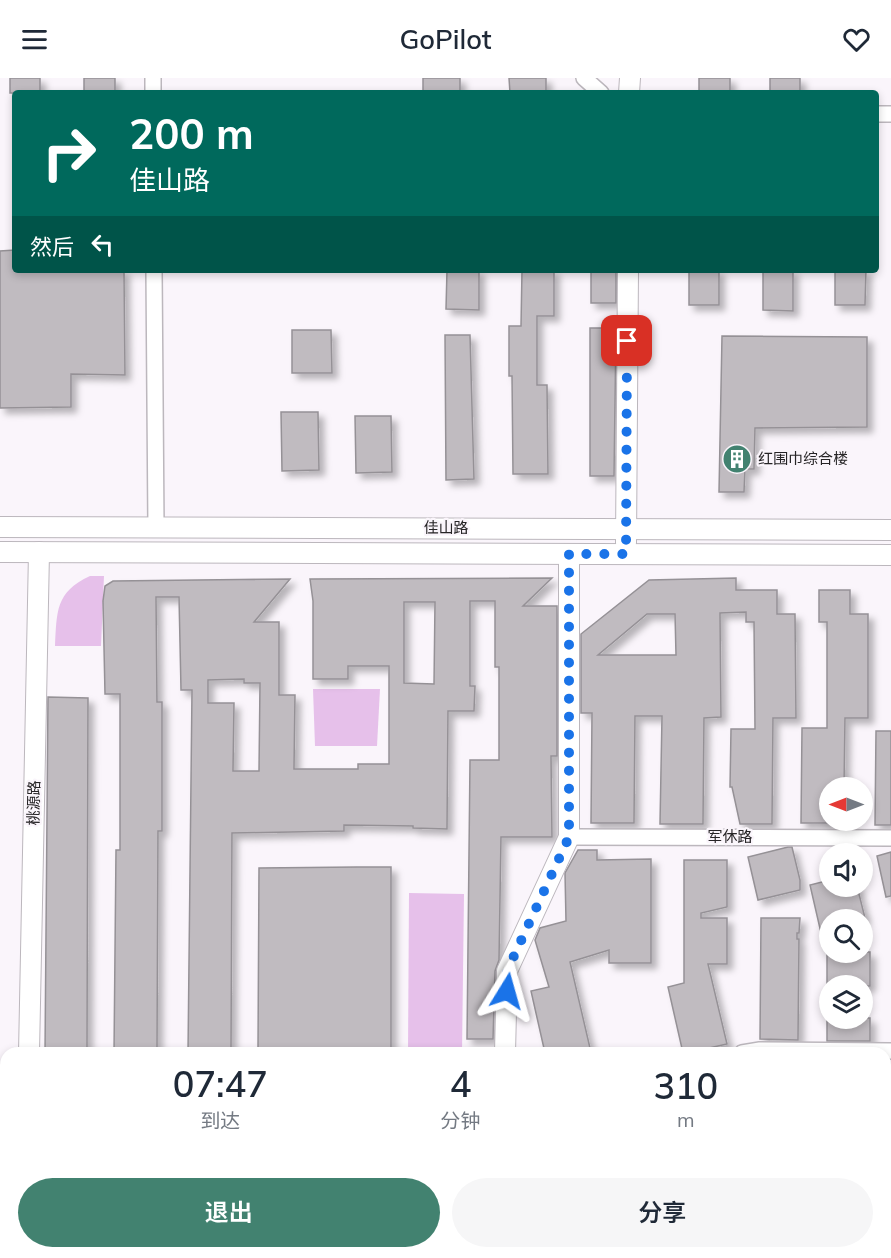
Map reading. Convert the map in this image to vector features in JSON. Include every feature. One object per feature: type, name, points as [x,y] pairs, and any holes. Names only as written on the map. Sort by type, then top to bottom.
[{"type":"street","points":[[584,78],[598,90]]},
{"type":"street","points":[[154,273],[156,528]]},
{"type":"street","points":[[626,554],[628,273]]},
{"type":"street","name":"佳山路","points":[[0,527],[891,530]]},
{"type":"street","name":"佳山路","points":[[0,552],[891,555]]},
{"type":"street","name":"桃源路","points":[[29,1047],[39,552]]},
{"type":"street","points":[[505,1047],[507,971],[569,837],[569,554]]},
{"type":"street","name":"军休路","points":[[569,837],[891,837]]},
{"type":"shaded area","points":[[90,576],[104,576],[101,646],[55,646],[56,623],[64,596],[79,582]]},
{"type":"shaded area","points":[[313,689],[380,689],[377,746],[315,746]]},
{"type":"shaded area","points":[[409,893],[464,894],[462,1047],[408,1047]]},
{"type":"building","points":[[10,78],[40,78],[40,90],[12,90],[10,93]]},
{"type":"building","points":[[84,78],[115,78],[115,90],[84,90]]},
{"type":"building","points":[[423,78],[460,78],[460,90],[423,90]]},
{"type":"building","points":[[509,78],[546,78],[546,90],[510,90]]},
{"type":"building","points":[[699,78],[730,78],[730,90],[699,90]]},
{"type":"building","points":[[770,78],[800,78],[800,90],[770,90]]},
{"type":"building","points":[[12,250],[12,273],[124,273],[125,375],[71,374],[71,407],[0,408],[0,251]]},
{"type":"building","points":[[447,273],[479,273],[479,310],[446,309]]},
{"type":"building","points":[[522,273],[554,273],[554,316],[537,316],[537,385],[547,385],[548,474],[513,474],[509,326],[521,326]]},
{"type":"building","points":[[591,273],[616,273],[616,303],[591,303]]},
{"type":"building","points":[[689,273],[719,273],[719,305],[689,305]]},
{"type":"building","points":[[763,273],[793,273],[793,311],[763,310]]},
{"type":"building","points":[[835,273],[866,273],[865,305],[835,305]]},
{"type":"building","points":[[590,328],[616,328],[614,476],[590,476]]},
{"type":"building","points":[[292,330],[331,330],[332,373],[292,373]]},
{"type":"building","points":[[445,335],[470,335],[474,479],[446,480]]},
{"type":"building","points":[[722,336],[867,337],[867,427],[755,428],[754,469],[745,469],[744,492],[719,492]]},
{"type":"building","points":[[281,412],[318,412],[319,470],[282,471]]},
{"type":"building","points":[[355,416],[391,416],[392,472],[356,473]]},
{"type":"building","points":[[552,578],[523,606],[557,606],[557,756],[551,756],[552,837],[501,837],[499,960],[495,971],[493,1039],[467,1039],[470,760],[499,760],[499,667],[495,667],[495,601],[470,601],[470,686],[475,686],[474,711],[448,711],[447,829],[344,825],[344,831],[232,833],[231,1047],[188,1047],[192,690],[181,690],[179,597],[156,597],[157,702],[162,702],[162,831],[158,831],[157,1047],[114,1047],[116,850],[120,850],[120,694],[105,694],[103,601],[105,586],[113,581],[290,579],[254,622],[279,622],[279,695],[295,695],[294,769],[358,769],[358,764],[389,764],[389,666],[348,666],[348,679],[313,679],[313,601],[310,579]],"holes":[[[404,602],[435,602],[434,684],[404,683]],[[244,679],[244,683],[260,683],[259,771],[233,771],[234,703],[208,703],[208,680]]]},
{"type":"building","points":[[736,578],[736,590],[777,590],[777,614],[795,614],[796,718],[773,718],[772,824],[740,824],[732,787],[730,787],[731,729],[755,729],[754,622],[746,622],[746,612],[720,613],[721,717],[704,718],[703,824],[660,824],[662,716],[635,716],[634,823],[591,823],[592,713],[581,713],[581,634],[649,580]],"holes":[[[647,614],[675,614],[676,655],[598,655]]]},
{"type":"building","points":[[819,590],[850,590],[850,614],[868,614],[868,718],[845,718],[844,777],[819,777],[819,823],[801,823],[802,728],[827,728],[827,622],[819,622]]},
{"type":"building","points":[[48,697],[88,698],[87,1047],[45,1047]]},
{"type":"building","points":[[876,731],[891,731],[891,825],[875,825]]},
{"type":"building","points":[[792,847],[800,880],[800,890],[758,900],[748,857]]},
{"type":"building","points":[[578,850],[597,850],[597,860],[651,859],[651,963],[609,963],[609,950],[570,962],[590,1047],[544,1047],[531,991],[549,987],[535,940],[540,928],[566,921],[565,873]]},
{"type":"building","points":[[891,852],[891,896],[886,897],[877,856]]},
{"type":"building","points":[[684,860],[727,860],[727,907],[701,913],[701,918],[727,918],[727,964],[708,964],[727,1044],[714,1047],[682,1047],[668,987],[684,983]]},
{"type":"building","points":[[391,867],[391,1047],[258,1047],[259,868]]},
{"type":"building","points":[[819,883],[819,897],[860,897],[863,909],[819,909],[819,924],[810,885]]},
{"type":"building","points":[[761,918],[800,918],[799,933],[797,933],[797,939],[799,939],[798,1040],[760,1039]]},
{"type":"building","points":[[827,963],[870,963],[870,975],[827,975]]},
{"type":"building","points":[[827,1029],[870,1029],[870,1041],[827,1041]]},
{"type":"place","name":"红围巾综合楼","points":[[737,459]]},
{"type":"route","points":[[507,991],[507,971],[569,837],[569,554],[626,554],[627,341]]}]
